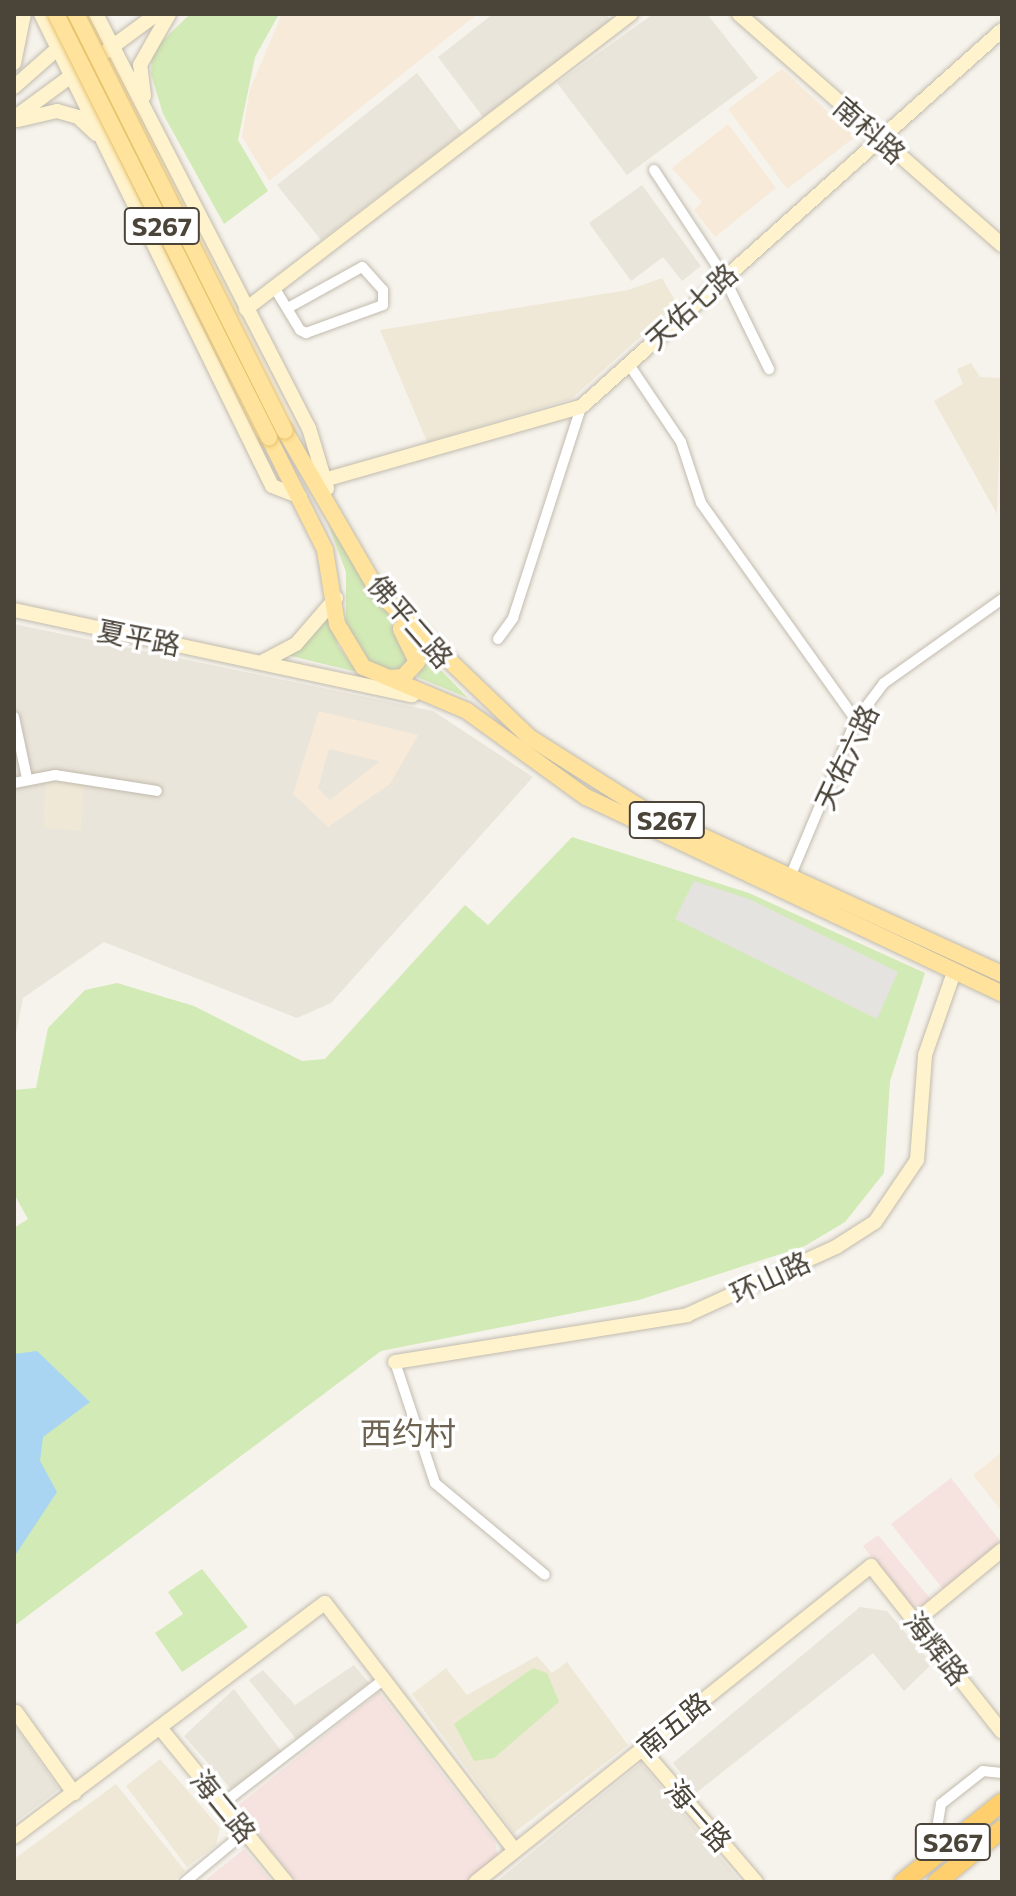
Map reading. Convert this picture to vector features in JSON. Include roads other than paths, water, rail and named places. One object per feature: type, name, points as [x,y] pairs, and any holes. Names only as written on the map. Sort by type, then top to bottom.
[{"type":"highway","name":"S267","points":[[903,1882],[1002,1802]]},
{"type":"highway","name":"S267","points":[[937,1882],[1002,1829]]},
{"type":"main road","name":"佛平二路","points":[[56,14],[300,497],[333,571],[346,647],[387,678],[467,711],[586,797],[1002,994]]},
{"type":"main road","name":"佛平二路","points":[[76,14],[285,431],[379,593],[529,737],[643,809],[1002,974]]},
{"type":"main road","points":[[379,593],[417,654],[414,668],[387,678]]},
{"type":"street","points":[[14,63],[24,14]]},
{"type":"street","points":[[41,14],[272,486],[300,497]]},
{"type":"street","points":[[14,120],[157,14]]},
{"type":"street","points":[[150,120],[140,65],[169,14]]},
{"type":"street","points":[[246,309],[631,14]]},
{"type":"street","name":"南科路","points":[[739,14],[1002,245]]},
{"type":"street","points":[[14,87],[99,15],[309,428],[336,519]]},
{"type":"street","name":"天佑七路","points":[[324,480],[581,407],[723,275],[883,141],[1002,30]]},
{"type":"street","points":[[14,120],[57,111],[78,117],[103,141]]},
{"type":"street","points":[[121,177],[116,149],[128,136],[150,137],[169,156]]},
{"type":"street","points":[[654,170],[723,275],[769,369]]},
{"type":"street","points":[[274,287],[288,308],[306,333],[383,305],[383,290],[362,267],[288,308]]},
{"type":"street","points":[[628,363],[681,442],[701,503],[856,720]]},
{"type":"street","points":[[214,369],[269,438]]},
{"type":"street","points":[[498,639],[513,618],[581,407]]},
{"type":"street","points":[[251,445],[279,459]]},
{"type":"street","points":[[264,661],[296,644],[336,598]]},
{"type":"street","name":"天佑六路","points":[[790,877],[856,720],[908,663],[1002,599]]},
{"type":"street","name":"夏平路","points":[[14,610],[412,695],[419,691]]},
{"type":"street","points":[[14,717],[27,778]]},
{"type":"street","points":[[14,783],[27,778],[55,775],[157,791]]},
{"type":"street","name":"环山路","points":[[395,1362],[687,1315],[875,1222],[917,1160],[925,1055],[954,972]]},
{"type":"street","points":[[395,1362],[435,1483],[545,1575]]},
{"type":"street","points":[[917,1620],[1002,1550]]},
{"type":"street","name":"海辉路","points":[[871,1566],[917,1620],[1002,1732]]},
{"type":"street","name":"南五路","points":[[476,1882],[871,1566]]},
{"type":"street","points":[[14,1837],[325,1603],[515,1851]]},
{"type":"street","points":[[222,1804],[383,1680]]},
{"type":"street","points":[[15,1713],[74,1793]]},
{"type":"street","name":"海二路","points":[[161,1729],[286,1882]]},
{"type":"street","name":"海一路","points":[[642,1749],[756,1882]]},
{"type":"street","points":[[932,1859],[941,1804],[983,1771],[1002,1773]]},
{"type":"street","points":[[185,1882],[245,1832]]},
{"type":"water","points":[[37,1351],[90,1402],[43,1437],[40,1461],[57,1492],[14,1557],[14,1354]]},
{"type":"district","name":"西约村","points":[[408,1432]]}]
